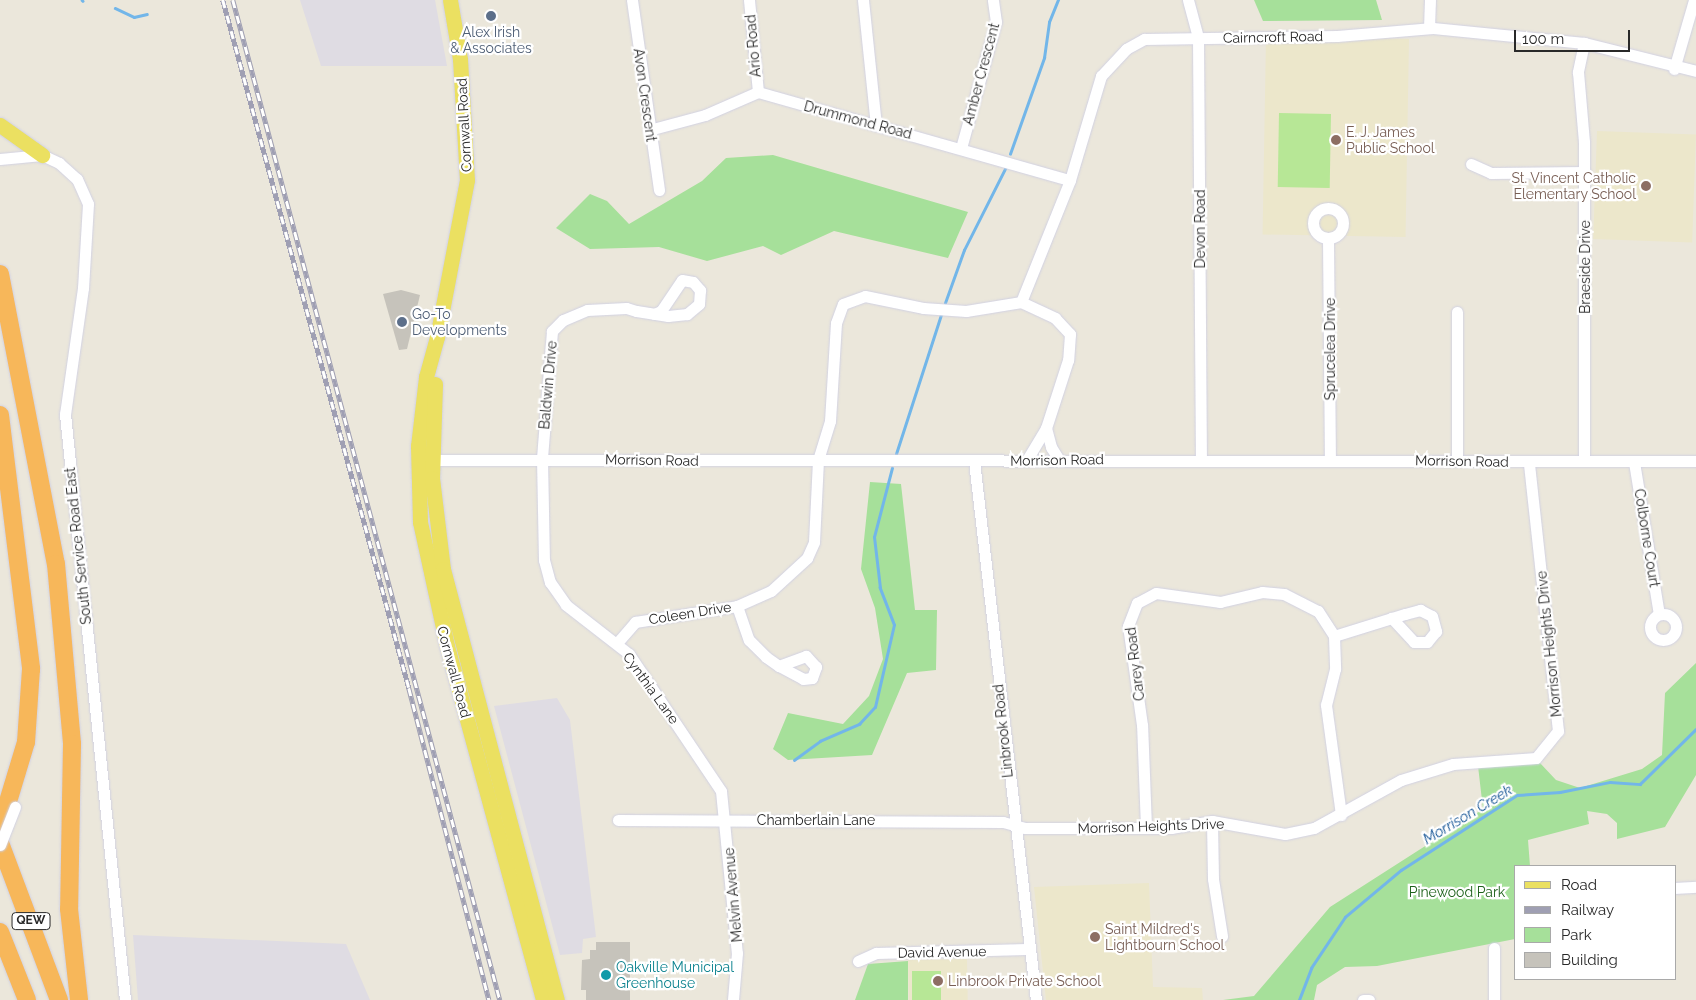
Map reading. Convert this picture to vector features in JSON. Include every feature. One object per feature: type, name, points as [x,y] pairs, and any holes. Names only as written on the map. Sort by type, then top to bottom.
[{"type":"highway","points":[[0,274],[56,564],[72,744],[69,909],[80,1000]]},
{"type":"highway","points":[[0,414],[31,669],[26,742],[12,804],[0,828]]},
{"type":"highway","name":"QEW","points":[[0,844],[59,1000]]},
{"type":"highway","name":"QEW","points":[[0,932],[27,1000]]},
{"type":"highway","points":[[0,961],[15,1000]]},
{"type":"main road","name":"Cornwall Road","points":[[450,0],[460,59],[467,180],[437,337],[424,460],[420,522],[429,571],[543,1000]]},
{"type":"main road","points":[[0,125],[42,155]]},
{"type":"main road","name":"Cornwall Road","points":[[424,460],[437,535],[456,623],[558,1000]]},
{"type":"street","name":"Avon Crescent","points":[[632,0],[659,190]]},
{"type":"street","name":"Ario Road","points":[[749,0],[758,92]]},
{"type":"street","points":[[862,0],[876,125]]},
{"type":"street","name":"Amber Crescent","points":[[961,148],[996,22],[993,0]]},
{"type":"street","name":"Devon Road","points":[[1188,0],[1198,38],[1201,459]]},
{"type":"street","points":[[1429,28],[1430,0]]},
{"type":"street","points":[[1674,69],[1694,0]]},
{"type":"street","name":"Cairncroft Road","points":[[1021,302],[1070,180],[1101,76],[1112,60],[1144,39],[1337,36],[1429,28],[1584,43],[1674,69],[1696,71]]},
{"type":"street","name":"Braeside Drive","points":[[1584,43],[1578,72],[1585,172],[1584,461]]},
{"type":"street","points":[[649,130],[705,115],[758,92]]},
{"type":"street","name":"Drummond Road","points":[[758,92],[1070,180]]},
{"type":"street","points":[[0,159],[42,155]]},
{"type":"street","name":"South Service Road East","points":[[42,155],[69,170],[83,188],[88,204],[83,288],[65,414],[125,1000]]},
{"type":"street","points":[[1471,164],[1491,173],[1585,172]]},
{"type":"street","name":"Sprucelea Drive","points":[[1328,238],[1330,460]]},
{"type":"street","name":"Coleen Drive","points":[[617,644],[635,622],[737,606],[771,590],[807,558],[814,542],[818,460],[830,421],[836,322],[843,304],[865,296],[923,308],[966,311],[1021,302]]},
{"type":"street","points":[[1021,302],[1055,318],[1070,334],[1068,360],[1046,428],[1027,460]]},
{"type":"street","name":"Baldwin Drive","points":[[542,458],[552,331],[563,320],[587,310],[626,308],[654,314]]},
{"type":"street","points":[[1457,312],[1457,460]]},
{"type":"street","points":[[1046,428],[1051,447],[1059,460]]},
{"type":"street","name":"Morrison Road","points":[[424,460],[542,458],[716,462],[1201,459],[1696,462]]},
{"type":"street","name":"Cynthia Lane","points":[[542,458],[544,560],[550,582],[566,605],[630,654],[716,782],[727,820]]},
{"type":"street","name":"Linbrook Road","points":[[974,461],[1027,949],[1036,1000]]},
{"type":"street","name":"Morrison Heights Drive","points":[[1013,824],[1025,828],[1146,827],[1212,821],[1285,834],[1314,828],[1342,815],[1401,780],[1453,764],[1536,758],[1558,731],[1529,462]]},
{"type":"street","name":"Colborne Court","points":[[1634,462],[1659,614]]},
{"type":"street","name":"Carey Road","points":[[1146,827],[1142,726],[1128,626],[1137,603],[1156,593],[1193,601],[1220,602],[1262,592],[1284,594],[1318,611],[1334,636]]},
{"type":"street","points":[[737,606],[749,640],[779,666]]},
{"type":"street","points":[[1342,815],[1326,705],[1335,669],[1334,636],[1392,618]]},
{"type":"street","points":[[0,844],[12,804]]},
{"type":"street","name":"Chamberlain Lane","points":[[618,820],[1013,824]]},
{"type":"street","name":"Melvin Avenue","points":[[727,820],[737,953],[733,1000]]},
{"type":"street","points":[[1212,821],[1213,879],[1222,936]]},
{"type":"street","points":[[1676,888],[1696,887]]},
{"type":"street","points":[[1494,948],[1494,1000]]},
{"type":"street","name":"David Avenue","points":[[858,961],[876,953],[1027,949]]},
{"type":"street","points":[[1363,1000],[1369,1000]]},
{"type":"shaded area","points":[[300,0],[435,0],[447,66],[321,66]]},
{"type":"shaded area","name":"E. J. James Public School","points":[[1266,37],[1409,39],[1406,237],[1263,234]]},
{"type":"shaded area","name":"St. Vincent Catholic Elementary School","points":[[1597,131],[1696,134],[1692,242],[1593,239]]},
{"type":"shaded area","points":[[557,698],[570,720],[596,937],[583,939],[582,953],[560,955],[494,706]]},
{"type":"shaded area","name":"Saint Mildred's Lightbourn School","points":[[1149,883],[1153,987],[1202,988],[1203,1000],[1046,1000],[1034,887]]},
{"type":"shaded area","points":[[133,935],[346,944],[370,1000],[138,1000]]},
{"type":"shaded area","name":"Linbrook Private School","points":[[967,959],[968,1000],[909,1000],[908,960]]},
{"type":"green space","points":[[1254,0],[1376,0],[1382,20],[1263,21]]},
{"type":"green space","points":[[1279,113],[1331,114],[1330,188],[1278,187]]},
{"type":"green space","points":[[773,155],[968,212],[948,258],[834,231],[781,255],[763,246],[707,261],[659,247],[590,249],[556,228],[590,194],[607,201],[629,224],[702,181],[726,158]]},
{"type":"green space","points":[[870,482],[901,484],[915,610],[937,610],[936,670],[907,673],[872,755],[788,760],[773,749],[788,713],[843,724],[869,696],[883,659],[875,608],[861,569]]},
{"type":"green space","name":"Pinewood Park","points":[[1696,663],[1696,775],[1665,827],[1617,839],[1617,823],[1607,814],[1587,811],[1589,824],[1528,840],[1530,865],[1514,865],[1514,939],[1377,966],[1345,967],[1317,985],[1314,1000],[1223,1000],[1254,996],[1330,907],[1483,809],[1478,766],[1540,763],[1556,780],[1580,788],[1642,769],[1662,755],[1665,693]]},
{"type":"green space","points":[[908,961],[908,1000],[855,1000],[868,964]]},
{"type":"green space","points":[[912,971],[941,971],[941,1000],[912,1000]]},
{"type":"building","name":"Go-To Developments","points":[[401,290],[420,295],[407,349],[399,350],[383,294]]},
{"type":"building","name":"Oakville Municipal Greenhouse","points":[[596,942],[630,942],[630,1000],[586,1000],[586,990],[581,990],[582,960],[590,959],[590,950],[596,950]]},
{"type":"waterway","points":[[1010,154],[1044,58],[1049,22],[1058,0]]},
{"type":"waterway","points":[[115,8],[134,17],[147,14]]},
{"type":"waterway","points":[[945,303],[964,250],[1006,167]]},
{"type":"waterway","points":[[896,454],[941,315]]},
{"type":"waterway","points":[[794,760],[820,741],[859,724],[875,707],[894,625],[880,588],[874,537],[892,468]]},
{"type":"waterway","name":"Morrison Creek","points":[[1299,1000],[1311,968],[1345,917],[1401,870],[1517,795],[1560,792],[1610,782],[1640,784],[1696,729]]},
{"type":"railway","points":[[223,0],[409,688],[489,1000]]},
{"type":"railway","points":[[233,0],[500,1000]]},
{"type":"place","name":"Alex Irish & Associates","points":[[491,16]]},
{"type":"place","name":"E. J. James Public School","points":[[1336,140]]},
{"type":"place","name":"St. Vincent Catholic Elementary School","points":[[1646,186]]},
{"type":"place","name":"Go-To Developments","points":[[402,322]]},
{"type":"place","name":"Saint Mildred's Lightbourn School","points":[[1095,937]]},
{"type":"place","name":"Oakville Municipal Greenhouse","points":[[606,975]]},
{"type":"place","name":"Linbrook Private School","points":[[938,981]]}]
